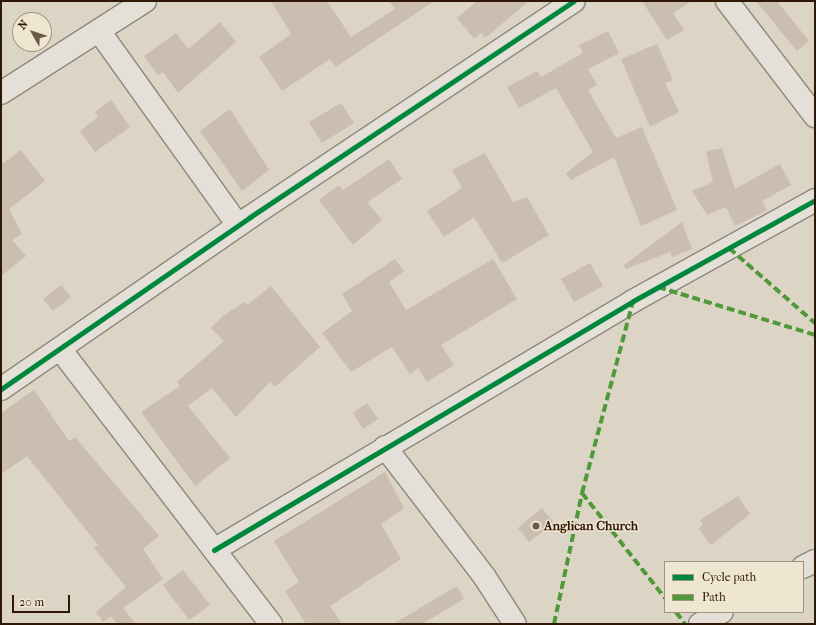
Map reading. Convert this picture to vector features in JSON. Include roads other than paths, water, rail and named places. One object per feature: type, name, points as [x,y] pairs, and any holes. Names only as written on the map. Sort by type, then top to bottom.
[{"type":"street","points":[[1,93],[145,1]]},
{"type":"street","points":[[1,389],[238,225],[574,1]]},
{"type":"street","points":[[727,1],[815,116]]},
{"type":"street","points":[[99,31],[238,225]]},
{"type":"street","points":[[214,550],[633,301],[815,200]]},
{"type":"street","points":[[60,349],[271,624]]},
{"type":"street","points":[[385,447],[484,576],[515,624]]},
{"type":"street","points":[[804,566],[815,561]]},
{"type":"street","points":[[700,624],[720,613]]},
{"type":"place","name":"Anglican Church","points":[[536,526]]}]
